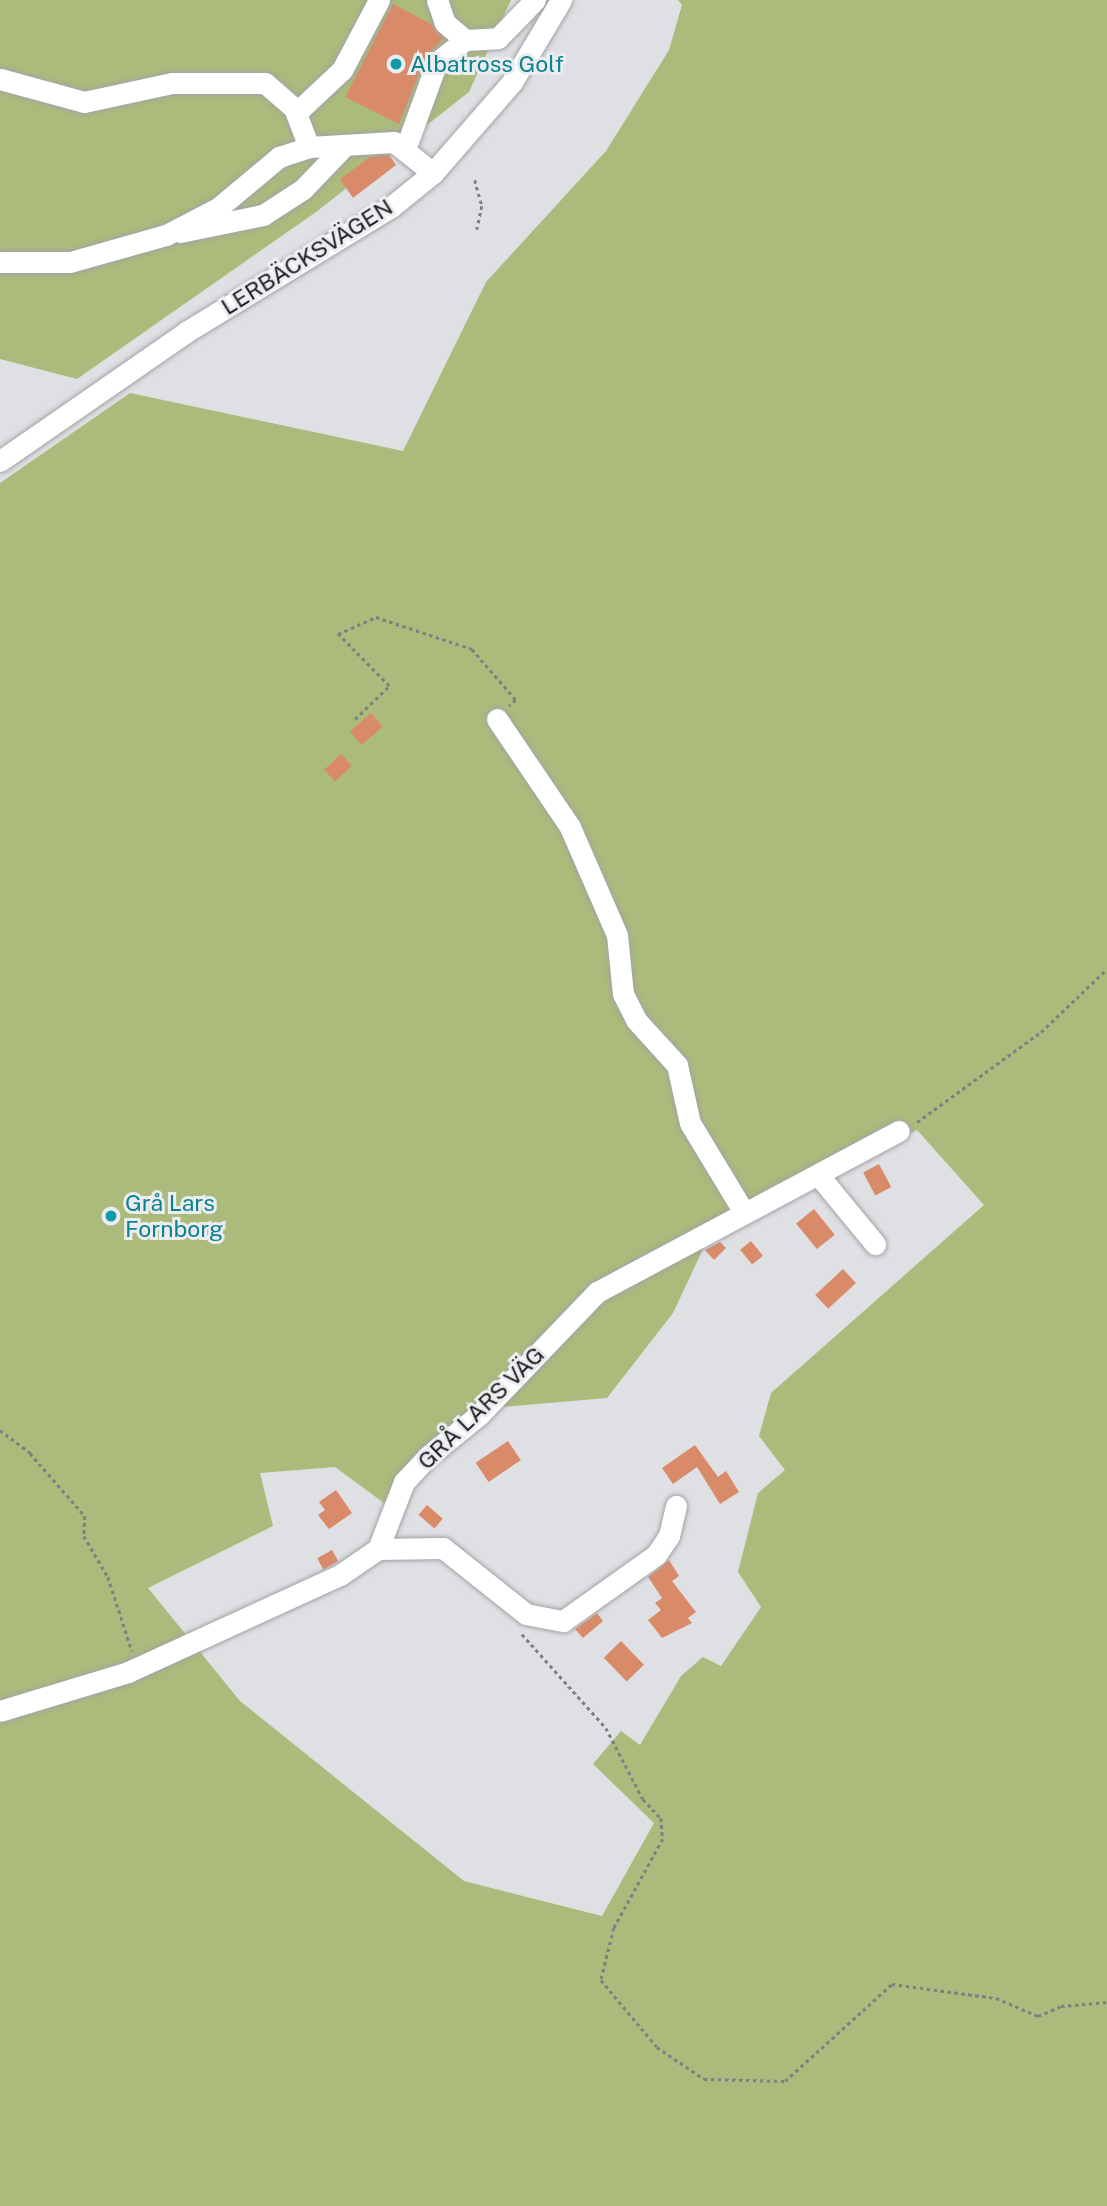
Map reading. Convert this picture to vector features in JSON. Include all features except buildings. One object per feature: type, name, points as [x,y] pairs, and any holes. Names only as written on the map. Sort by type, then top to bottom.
[{"type":"street","points":[[296,113],[342,70],[379,0]]},
{"type":"street","points":[[437,0],[446,23],[464,40]]},
{"type":"street","points":[[406,146],[437,62],[464,40],[498,38],[535,0]]},
{"type":"street","name":"LERBÄCKSVÄGEN","points":[[0,461],[186,332],[391,207],[433,173],[512,82],[561,0]]},
{"type":"street","points":[[0,79],[84,102],[172,83],[247,80],[276,88],[296,113],[309,146]]},
{"type":"street","points":[[0,262],[70,262],[171,233],[214,229],[263,215],[303,189],[345,145]]},
{"type":"street","points":[[171,233],[218,208],[279,157],[309,146],[406,146],[433,173]]},
{"type":"street","points":[[497,719],[570,827],[617,935],[624,994],[636,1020],[677,1065],[690,1123],[743,1211]]},
{"type":"street","name":"GRÅ LARS VÄG","points":[[378,1549],[404,1482],[480,1414],[597,1292],[743,1211],[820,1177],[899,1131]]},
{"type":"street","points":[[820,1177],[875,1244]]},
{"type":"street","points":[[0,1711],[137,1668],[340,1575],[378,1549],[443,1548],[527,1614],[563,1621],[656,1555],[669,1536],[676,1506]]},
{"type":"path","points":[[475,180],[482,206],[477,229]]},
{"type":"path","points":[[355,719],[389,686],[338,634],[376,617],[472,649],[516,700],[497,719]]},
{"type":"path","points":[[899,1131],[1041,1032],[1107,969]]},
{"type":"path","points":[[0,1430],[30,1453],[85,1516],[84,1536],[108,1577],[137,1668]]},
{"type":"path","points":[[515,1627],[606,1728],[632,1781],[661,1818],[663,1839],[614,1928],[601,1980],[657,2047],[704,2079],[785,2081],[892,1983],[996,1998],[1038,2016],[1061,2006],[1107,2001]]},
{"type":"green space","points":[[0,0],[511,0],[469,92],[316,212],[77,379],[0,359]]},
{"type":"green space","points":[[678,0],[1107,0],[1107,2206],[0,2206],[0,483],[130,393],[403,451],[486,282],[606,151],[669,50],[682,5]],"holes":[[[917,1130],[984,1205],[771,1393],[759,1436],[785,1470],[758,1493],[738,1572],[761,1607],[721,1666],[703,1657],[681,1676],[640,1745],[621,1731],[593,1764],[654,1823],[602,1916],[464,1881],[240,1701],[148,1588],[273,1526],[260,1473],[335,1467],[384,1503],[502,1407],[607,1398],[673,1313],[704,1247]]]},
{"type":"place","name":"Albatross Golf","points":[[396,64]]},
{"type":"place","name":"Grå Lars Fornborg","points":[[111,1216]]}]
